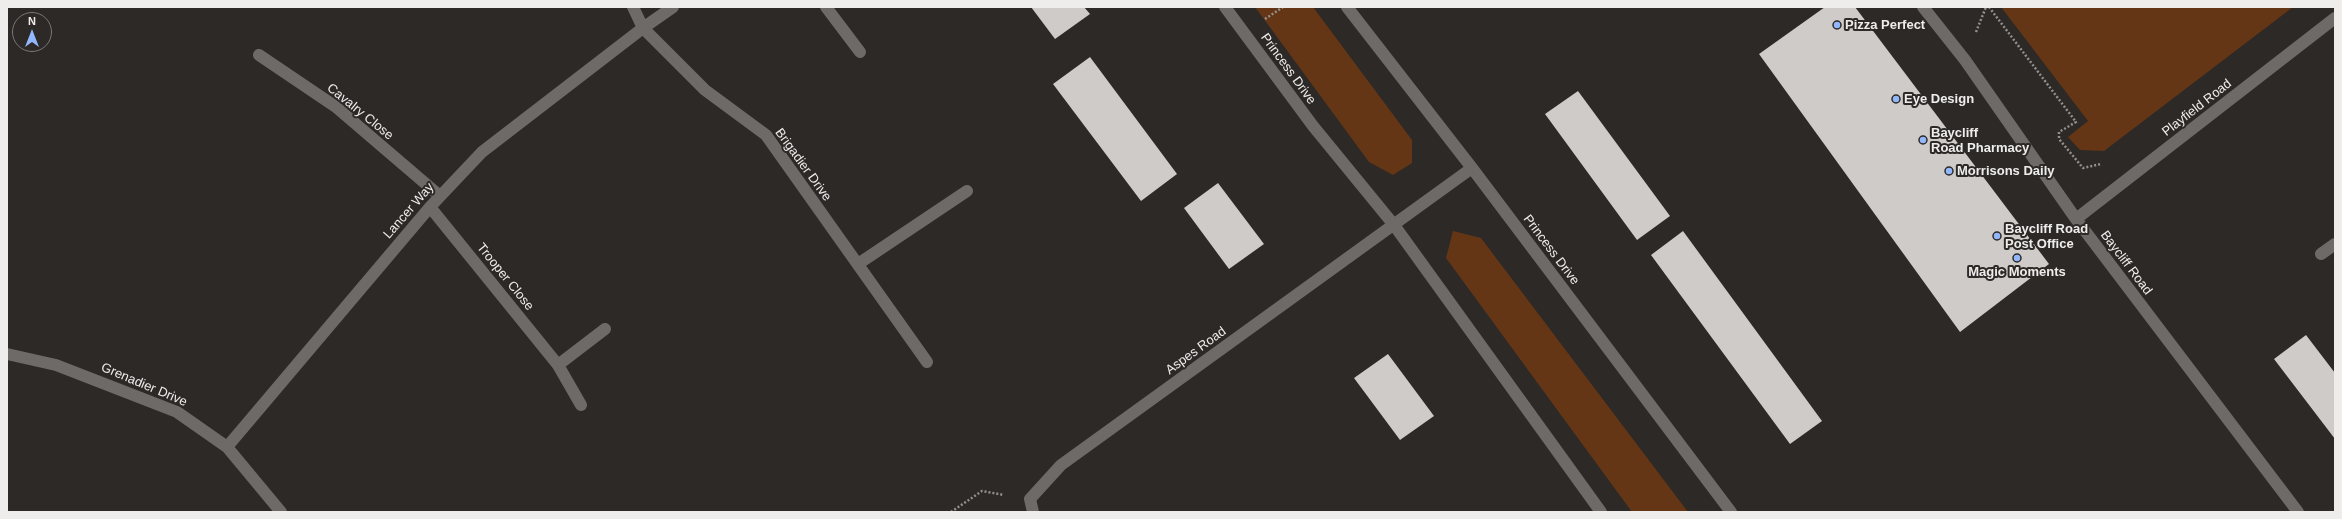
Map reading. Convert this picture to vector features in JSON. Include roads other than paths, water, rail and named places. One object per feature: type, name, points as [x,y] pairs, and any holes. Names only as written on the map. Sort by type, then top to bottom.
[{"type":"street","name":"Brigadier Drive","points":[[633,7],[643,28],[705,90],[766,135],[927,362]]},
{"type":"street","name":"Lancer Way","points":[[227,447],[430,207],[482,152],[643,28],[673,7]]},
{"type":"street","points":[[826,7],[860,52]]},
{"type":"street","name":"Princess Drive","points":[[1225,7],[1313,126],[1394,225],[1601,512]]},
{"type":"street","name":"Princess Drive","points":[[1347,7],[1472,168],[1731,512]]},
{"type":"street","name":"Baycliff Road","points":[[1923,7],[1965,60],[2076,219],[2298,512]]},
{"type":"street","name":"Playfield Road","points":[[2076,219],[2335,18]]},
{"type":"street","name":"Cavalry Close","points":[[259,55],[336,107],[440,196]]},
{"type":"street","name":"Aspes Road","points":[[1033,512],[1030,499],[1061,465],[1472,168]]},
{"type":"street","points":[[858,264],[967,191]]},
{"type":"street","name":"Trooper Close","points":[[430,207],[558,365],[581,405]]},
{"type":"street","points":[[2321,254],[2335,244]]},
{"type":"street","points":[[558,365],[605,330]]},
{"type":"street","name":"Grenadier Drive","points":[[7,354],[56,365],[177,412],[227,447],[281,512]]},
{"type":"place","name":"Pizza Perfect","points":[[1837,25]]},
{"type":"place","name":"Eye Design","points":[[1896,99]]},
{"type":"place","name":"Baycliff Road Pharmacy","points":[[1923,140]]},
{"type":"place","name":"Morrisons Daily","points":[[1949,171]]},
{"type":"place","name":"Baycliff Road Post Office","points":[[1997,236]]},
{"type":"place","name":"Magic Moments","points":[[2017,258]]}]
